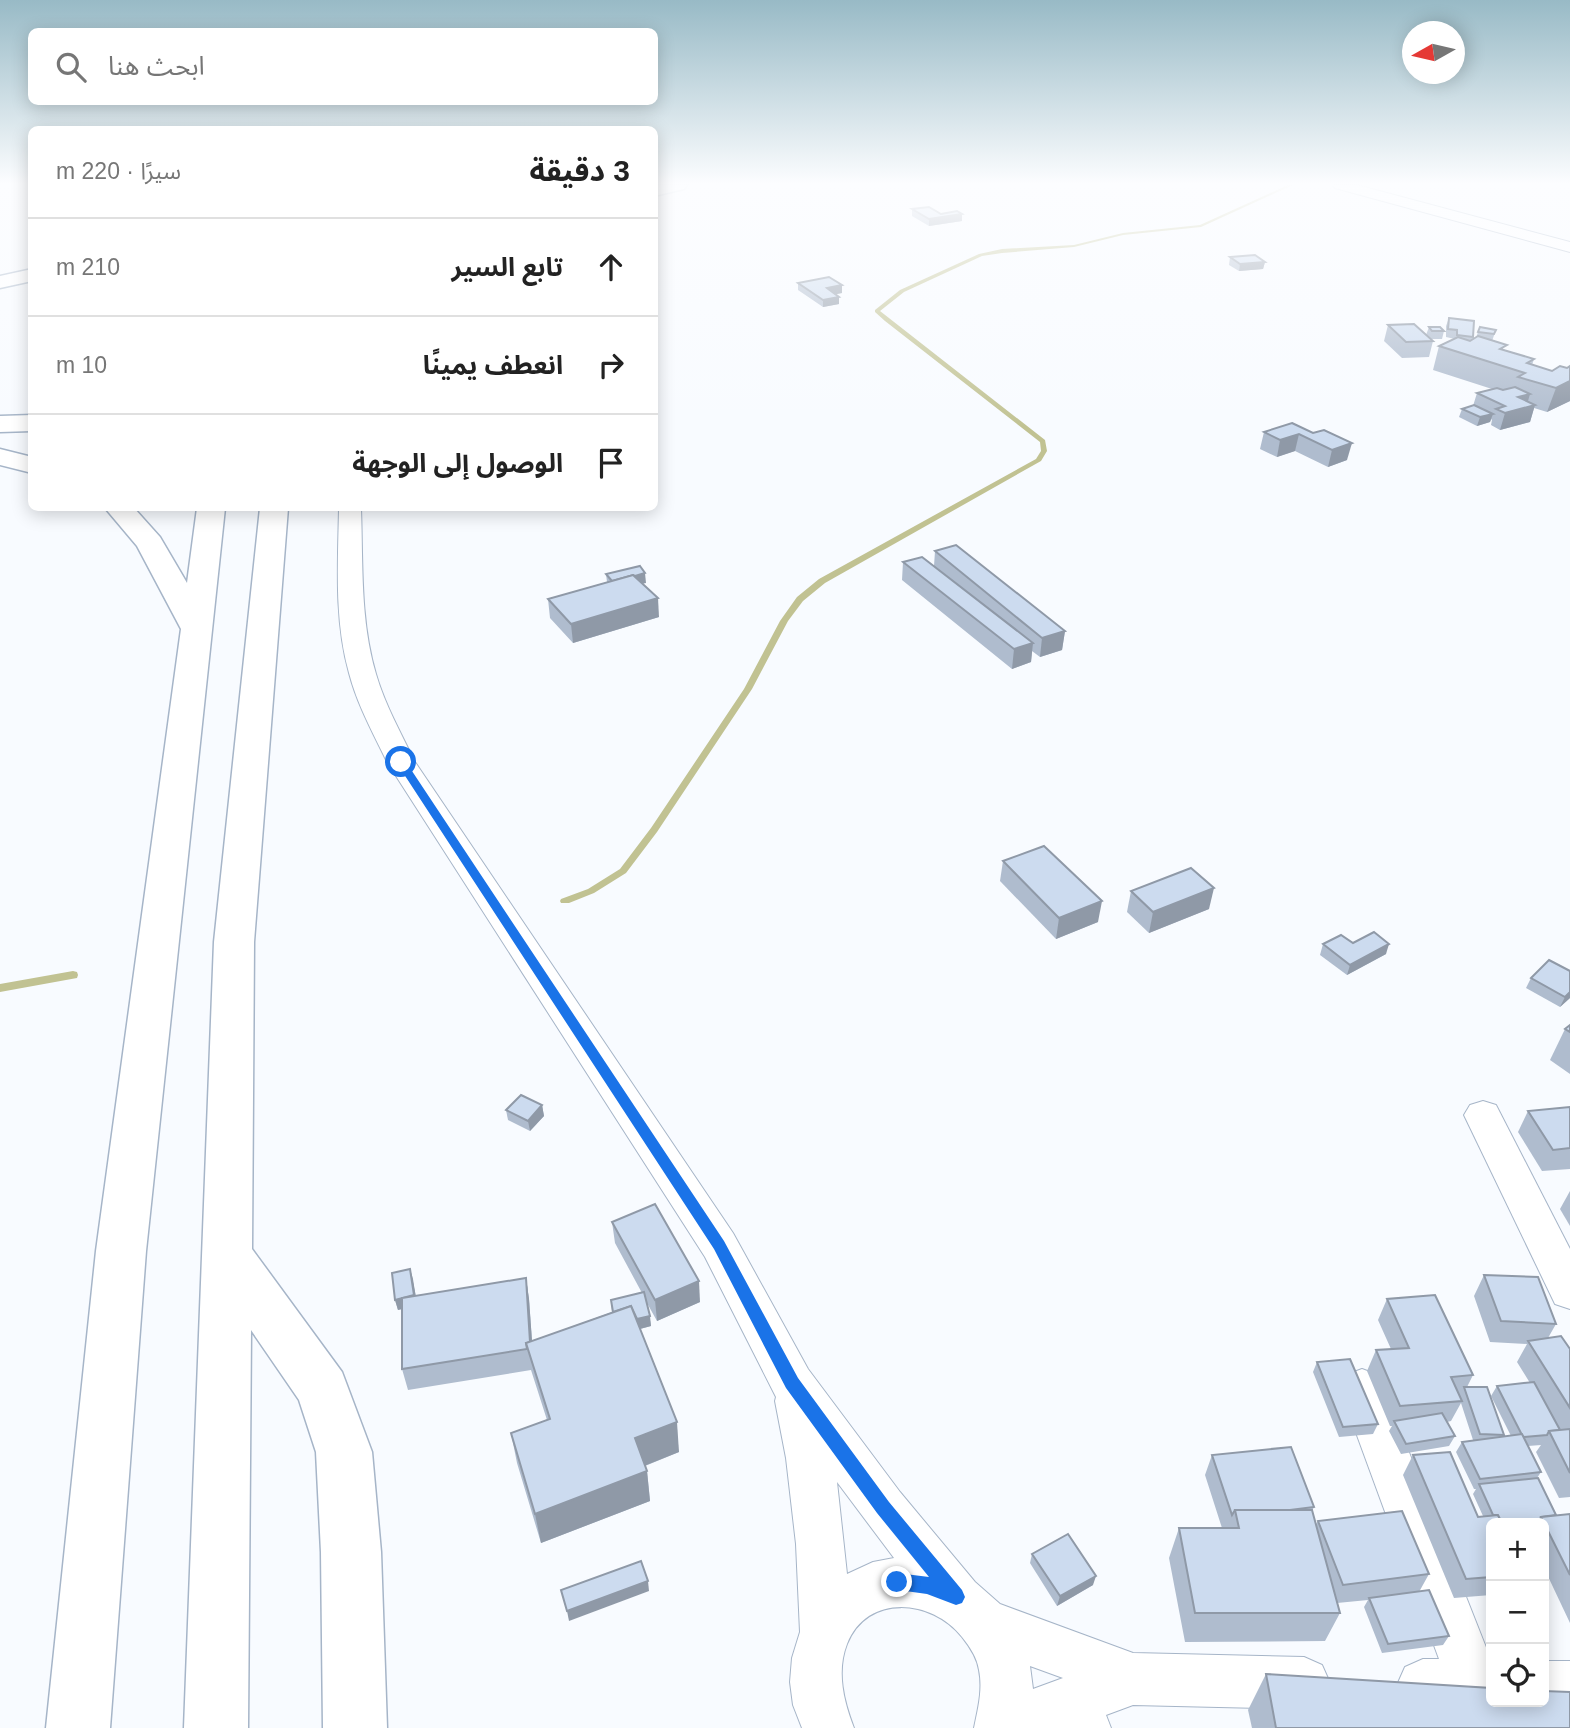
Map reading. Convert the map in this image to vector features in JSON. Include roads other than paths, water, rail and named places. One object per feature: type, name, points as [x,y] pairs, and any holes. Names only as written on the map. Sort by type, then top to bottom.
[{"type":"main road","points":[[0,284],[28,279]]},
{"type":"main road","points":[[0,424],[28,423]]},
{"type":"main road","points":[[0,457],[28,464]]},
{"type":"main road","points":[[122,511],[150,543],[198,632]]},
{"type":"main road","points":[[78,1728],[121,1251],[211,511]]},
{"type":"main road","points":[[216,1728],[234,942],[274,511]]},
{"type":"main road","points":[[227,1254],[323,1389],[344,1452],[351,1552],[355,1728]]},
{"type":"street","points":[[350,511],[352,600],[358,660],[368,691],[401,762],[719,1245],[792,1383],[883,1508],[971,1610],[1002,1656],[1007,1691],[1000,1728],[1071,1717],[1133,1679]]},
{"type":"street","points":[[1483,1115],[1570,1291]]},
{"type":"street","points":[[800,1728],[820,1652],[843,1607],[867,1590],[897,1582],[927,1585],[971,1610],[1133,1679],[1483,1686],[1352,1365]]},
{"type":"street","points":[[792,1383],[804,1427],[820,1523],[819,1711],[828,1728]]},
{"type":"street","points":[[1549,1686],[1570,1687]]},
{"type":"waterway","points":[[565,901],[591,891],[623,871],[654,830],[748,689],[784,621],[800,599],[822,581],[1039,460],[1044,451],[1043,441],[877,311],[902,291],[958,266]]},
{"type":"waterway","points":[[0,988],[73,975]]}]
